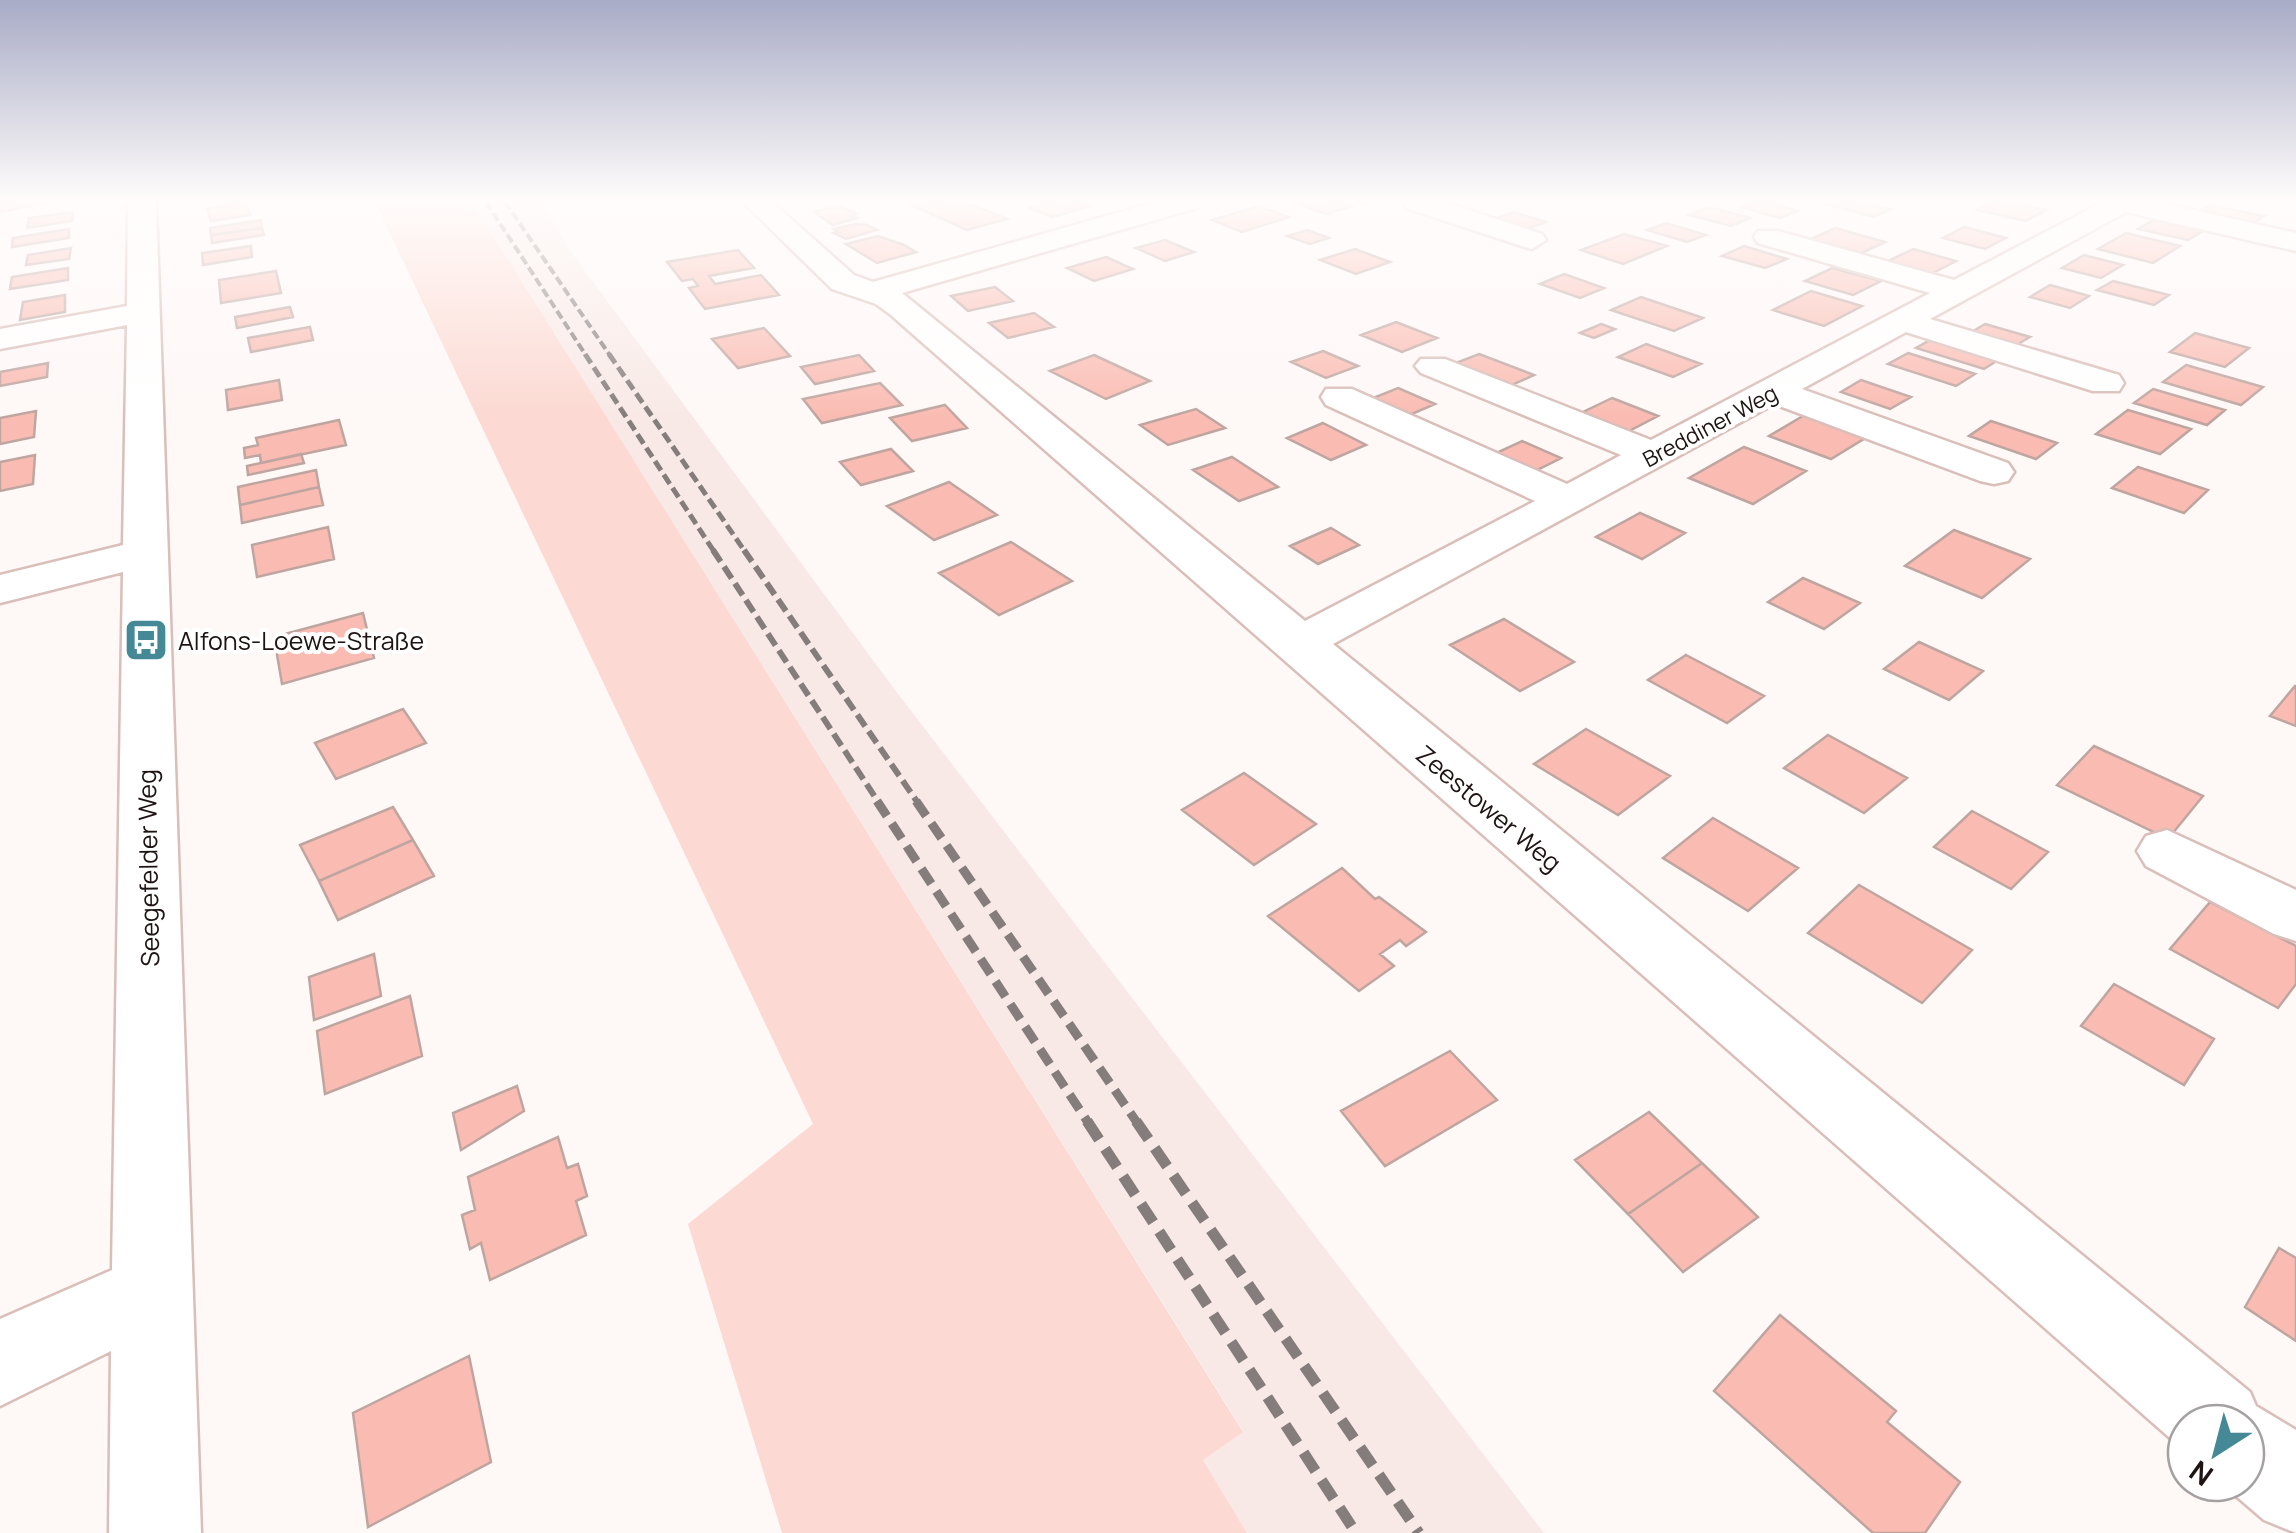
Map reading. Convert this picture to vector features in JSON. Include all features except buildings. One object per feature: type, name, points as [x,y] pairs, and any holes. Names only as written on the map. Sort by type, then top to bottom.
[{"type":"street","name":"Seegefelder Weg","points":[[144,274],[155,1533]]},
{"type":"street","name":"Zeestower Weg","points":[[834,274],[843,282],[902,308],[2194,1403]]},
{"type":"street","points":[[872,292],[937,274]]},
{"type":"street","points":[[1896,274],[1957,291]]},
{"type":"street","name":"Breddiner Weg","points":[[1293,643],[1327,630],[1990,274]]},
{"type":"street","points":[[0,338],[145,312]]},
{"type":"street","points":[[1903,321],[2106,383]]},
{"type":"street","points":[[1433,366],[1656,455]]},
{"type":"street","points":[[1774,391],[1994,472]]},
{"type":"street","points":[[1340,397],[1570,501]]},
{"type":"street","points":[[0,589],[146,553]]},
{"type":"street","points":[[2168,851],[2296,918]]},
{"type":"street","points":[[0,1364],[68,1328],[151,1294]]},
{"type":"street","points":[[2266,1463],[2296,1488]]},
{"type":"shaded area","points":[[409,274],[517,274],[1243,1432],[1203,1460],[1247,1533],[782,1533],[688,1224],[813,1124]]},
{"type":"shaded area","points":[[517,274],[587,274],[895,690],[1544,1533],[1247,1533],[1203,1460],[1243,1431]]},
{"type":"railway","points":[[533,274],[587,357]]},
{"type":"railway","points":[[554,274],[611,357]]},
{"type":"railway","points":[[585,354],[715,553]]},
{"type":"railway","points":[[609,354],[746,553]]},
{"type":"railway","points":[[713,550],[879,803]]},
{"type":"railway","points":[[744,550],[918,803]]},
{"type":"railway","points":[[877,801],[1089,1124]]},
{"type":"railway","points":[[916,801],[1138,1124]]},
{"type":"railway","points":[[1087,1121],[1356,1533]]},
{"type":"railway","points":[[1136,1121],[1419,1533]]},
{"type":"place","name":"Alfons-Loewe-Straße","points":[[146,640]]}]
